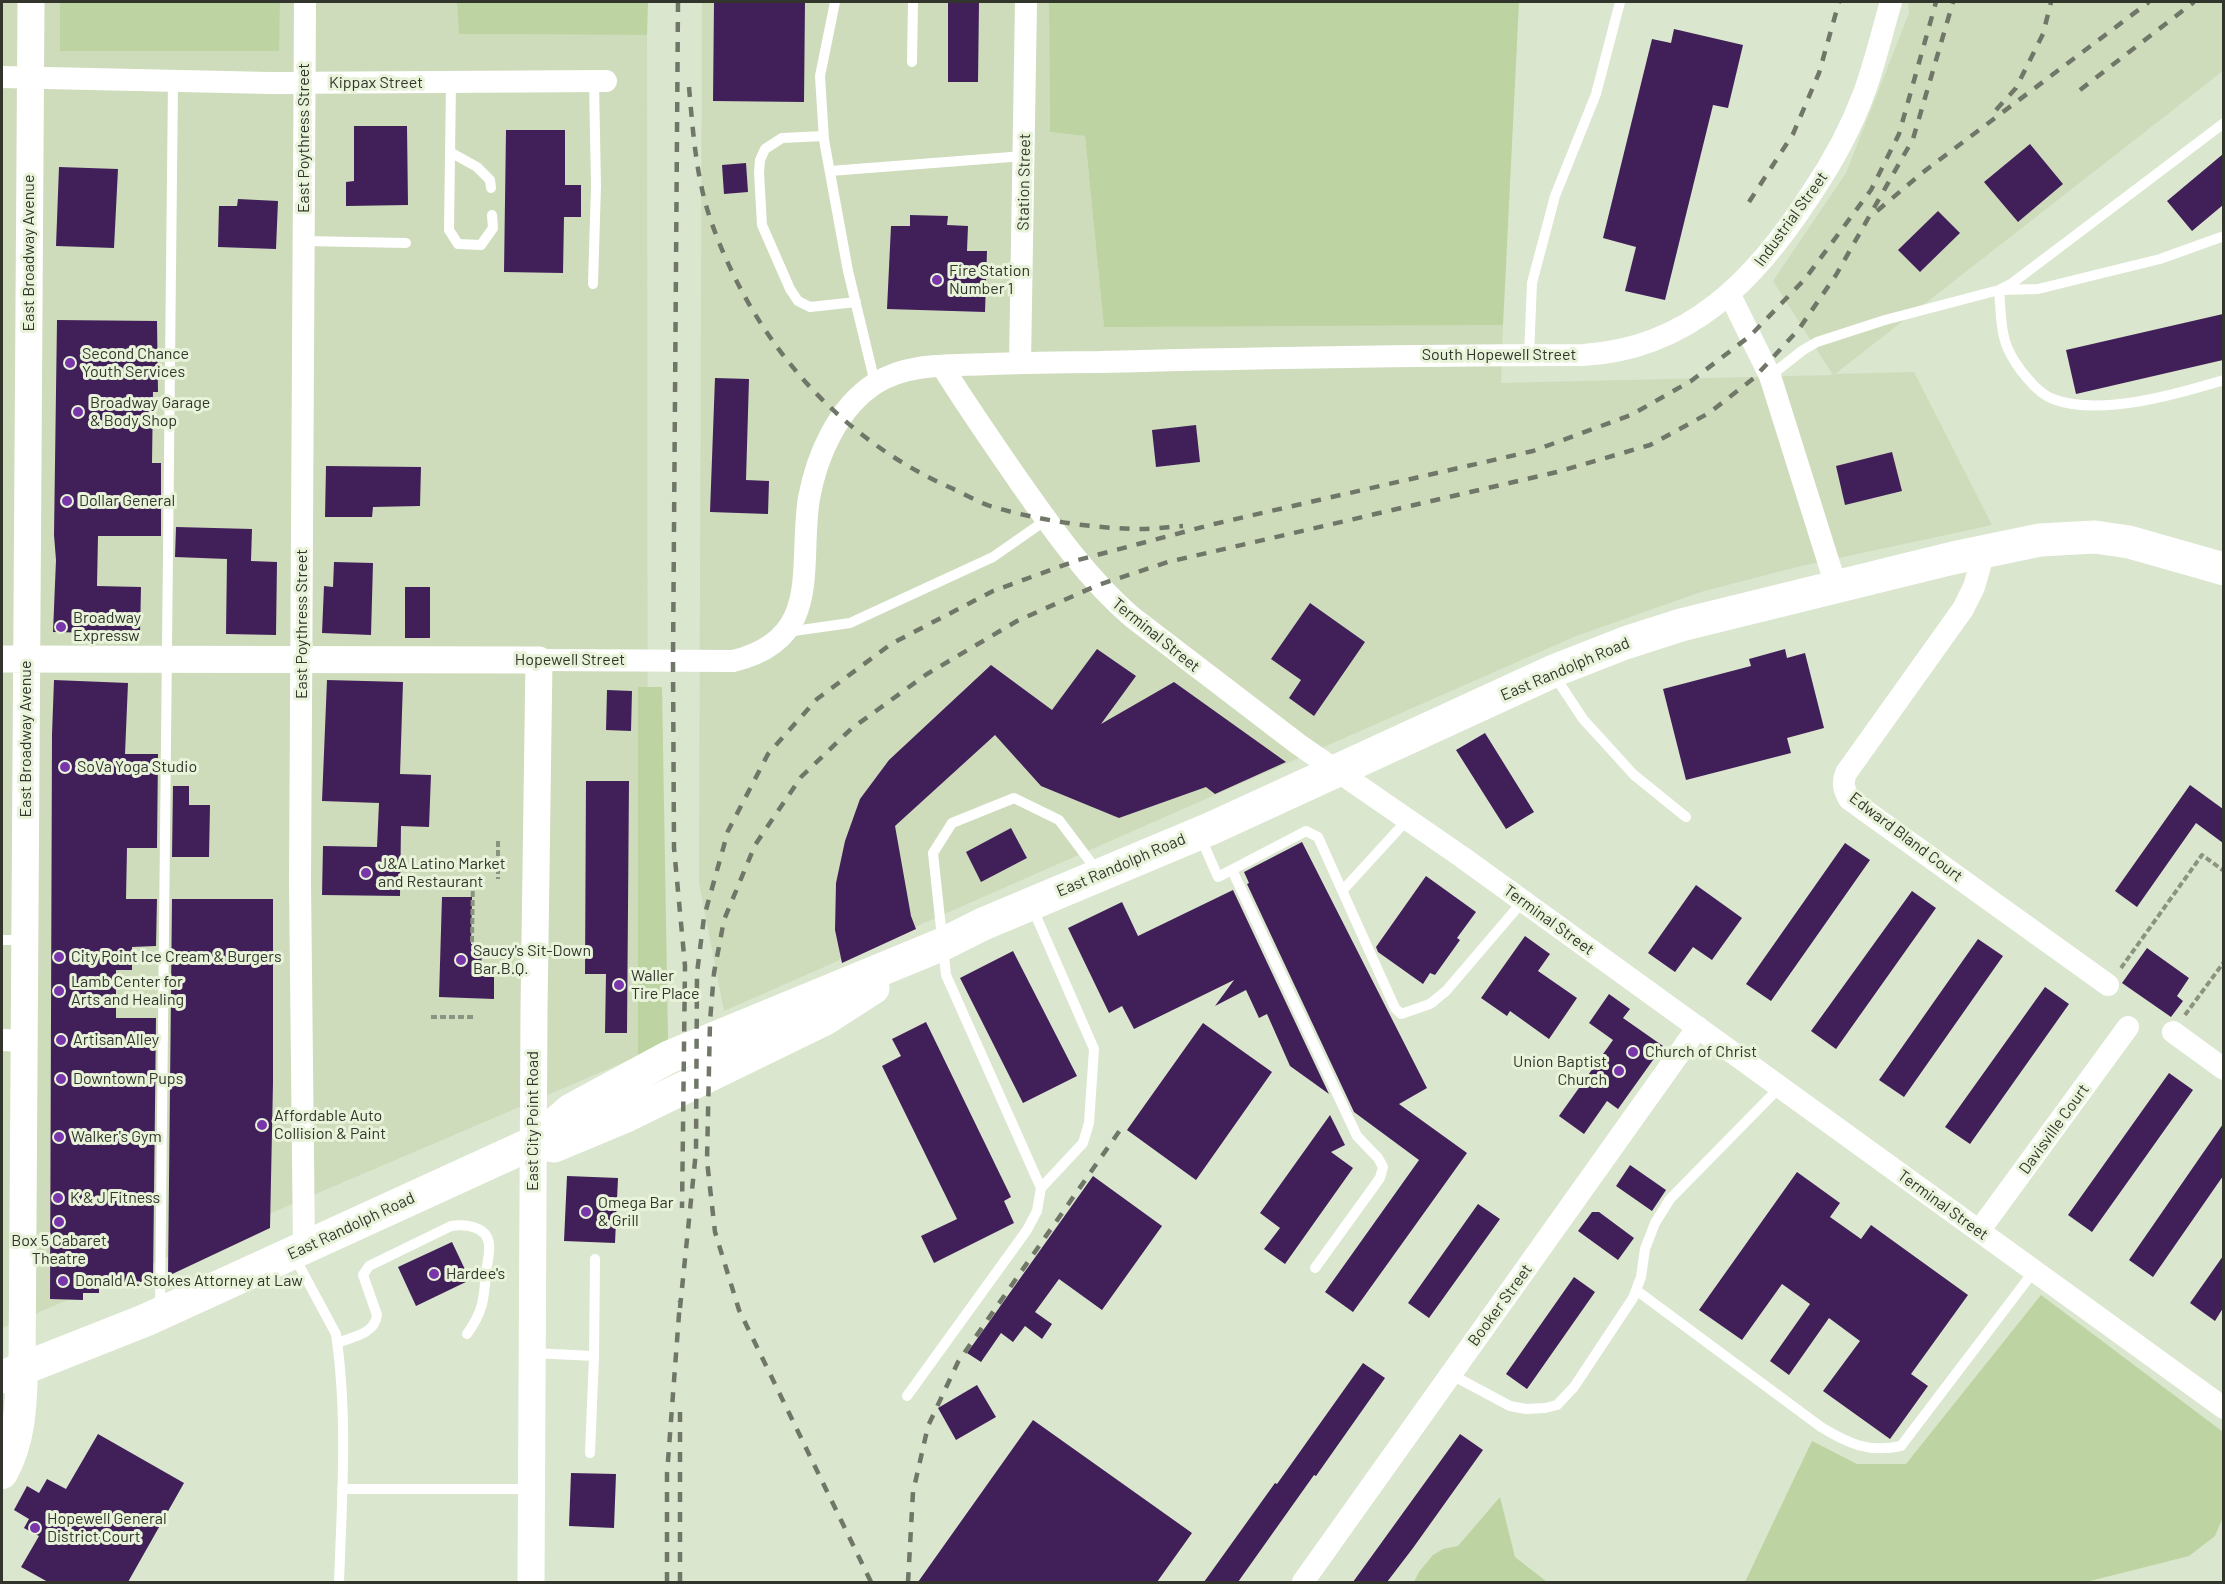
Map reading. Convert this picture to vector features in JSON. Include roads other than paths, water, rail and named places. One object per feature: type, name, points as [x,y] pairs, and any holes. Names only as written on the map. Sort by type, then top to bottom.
[{"type":"highway","name":"East Randolph Road","points":[[12,1373],[159,1314],[533,1143],[571,1110],[669,1057],[943,944],[1030,904],[1199,833],[1552,672],[1625,643],[1681,625],[1836,586],[2040,540],[2095,537],[2129,542],[2223,569]]},
{"type":"main road","name":"East Broadway Avenue","points":[[2,1473],[15,1442],[21,1414],[12,1373]]},
{"type":"street","name":"East Broadway Avenue","points":[[12,1373],[14,659],[31,2]]},
{"type":"street","name":"East Poythress Street","points":[[298,1250],[305,2]]},
{"type":"street","name":"Station Street","points":[[1020,363],[1026,2]]},
{"type":"street","name":"Industrial Street","points":[[1730,295],[1753,272],[1796,218],[1826,172],[1864,94],[1891,2]]},
{"type":"street","name":"Kippax Street","points":[[2,77],[303,83],[600,82]]},
{"type":"street","name":"South Hopewell Street","points":[[942,366],[1608,353],[1642,345],[1669,334],[1706,314],[1730,295]]},
{"type":"street","points":[[1730,295],[1770,376],[1836,586]]},
{"type":"street","name":"Hopewell Street","points":[[14,659],[733,661],[756,655],[786,632],[798,611],[805,572],[809,500],[815,471],[826,444],[841,418],[875,383],[906,370],[942,366]]},
{"type":"street","name":"Terminal Street","points":[[942,366],[970,411],[1046,520],[1108,597],[1132,617],[1288,737],[1523,901],[2223,1408]]},
{"type":"street","name":"Edward Bland Court","points":[[1984,552],[1974,587],[1963,609],[1846,773],[1844,789],[1849,799],[2108,985]]},
{"type":"street","name":"East City Point Road","points":[[531,1582],[533,1143],[539,660]]},
{"type":"street","name":"Booker Street","points":[[1303,1582],[1395,1456],[1450,1373],[1557,1228],[1698,1027]]},
{"type":"street","name":"Davisville Court","points":[[1979,1231],[2128,1027]]},
{"type":"street","points":[[2173,1032],[2223,1069]]},
{"type":"lane","points":[[835,2],[820,76],[824,136],[856,302],[875,383]]},
{"type":"lane","points":[[912,62],[913,2]]},
{"type":"lane","points":[[1528,355],[1532,283],[1555,196],[1596,94],[1620,2]]},
{"type":"lane","points":[[159,1314],[173,81]]},
{"type":"lane","points":[[451,82],[449,230],[458,244],[481,245],[493,228],[492,215]]},
{"type":"lane","points":[[593,284],[600,82]]},
{"type":"lane","points":[[1999,290],[2060,249],[2223,123]]},
{"type":"lane","points":[[824,136],[782,138],[765,149],[760,160],[759,173],[762,225],[790,289],[798,301],[810,306],[856,302]]},
{"type":"lane","points":[[450,152],[477,167],[490,180],[491,188]]},
{"type":"lane","points":[[830,171],[1024,156]]},
{"type":"lane","points":[[1770,376],[1817,342],[1885,320],[1999,290],[2038,289],[2160,259],[2223,236]]},
{"type":"lane","points":[[304,241],[406,243]]},
{"type":"lane","points":[[1999,290],[2002,328],[2007,347],[2016,365],[2034,385],[2051,399],[2072,404],[2104,405],[2167,396],[2223,380]]},
{"type":"lane","points":[[786,632],[850,623],[993,557],[1046,520]]},
{"type":"lane","points":[[1552,672],[1583,719],[1634,776],[1686,817]]},
{"type":"lane","points":[[1041,1188],[946,975],[933,853],[952,823],[1014,798],[1059,820],[1100,874]]},
{"type":"lane","points":[[1342,890],[1407,820]]},
{"type":"lane","points":[[1199,833],[1218,877],[1306,831],[1318,837],[1395,1008],[1401,1014],[1430,1004],[1446,991],[1523,901]]},
{"type":"lane","points":[[1232,870],[1357,1136],[1378,1158],[1383,1167],[1380,1178],[1315,1268]]},
{"type":"lane","points":[[907,1396],[1027,1230],[1037,1211],[1041,1188],[1083,1143],[1089,1123],[1095,1049],[1030,904]]},
{"type":"lane","points":[[1450,1373],[1510,1406],[1526,1409],[1557,1405],[1574,1387],[1633,1298],[1655,1223],[1670,1199],[1780,1087]]},
{"type":"lane","points":[[338,1342],[373,1328],[376,1322],[377,1315],[363,1275],[369,1266],[451,1226],[462,1224],[473,1226],[484,1233],[489,1242],[483,1308],[478,1320],[467,1334]]},
{"type":"lane","points":[[298,1250],[338,1342],[342,1380],[339,1582]]},
{"type":"lane","points":[[590,1454],[595,1259]]},
{"type":"lane","points":[[1636,1290],[1821,1427],[1849,1444],[1885,1450],[1902,1446],[2034,1271]]},
{"type":"lane","points":[[532,1353],[594,1356]]},
{"type":"lane","points":[[342,1489],[531,1490]]},
{"type":"railway","points":[[678,2],[673,661],[674,848],[685,966],[682,1208]]},
{"type":"railway","points":[[1749,202],[1793,134],[1819,73],[1839,2]]},
{"type":"railway","points":[[680,1308],[696,1151],[697,973],[704,917],[728,831],[768,754],[817,699],[891,644],[993,591],[1078,560],[1214,524],[1533,451],[1631,415],[1691,381],[1750,336],[1805,279],[1871,190],[1899,134],[1936,2]]},
{"type":"railway","points":[[871,1582],[739,1310],[715,1232],[707,1161],[710,1021],[714,973],[724,920],[755,845],[801,777],[851,729],[927,674],[1017,621],[1098,585],[1168,562],[1557,472],[1650,445],[1709,413],[1754,378],[1799,329],[1836,275],[1913,139],[1953,2]]},
{"type":"railway","points":[[1996,110],[2016,88],[2043,34],[2051,2]]},
{"type":"railway","points":[[1877,211],[1922,173],[2149,2]]},
{"type":"railway","points":[[2080,90],[2194,2]]},
{"type":"railway","points":[[689,87],[702,188],[711,221],[728,264],[749,305],[774,343],[803,379],[834,411],[869,440],[908,466],[990,506],[1045,519],[1101,527],[1138,529],[1183,526]]},
{"type":"railway","points":[[908,1582],[913,1492],[928,1426],[958,1362],[1125,1123]]},
{"type":"railway","points":[[667,1582],[667,1474],[680,1301]]},
{"type":"railway","points":[[680,1403],[680,1582]]},
{"type":"place","name":"Fire Station Number 1","points":[[937,280]]},
{"type":"place","name":"Second Chance Youth Services","points":[[70,363]]},
{"type":"place","name":"Broadway Garage & Body Shop","points":[[78,412]]},
{"type":"place","name":"Dollar General","points":[[67,501]]},
{"type":"place","name":"Broadway Expressw","points":[[61,627]]},
{"type":"place","name":"SoVa Yoga Studio","points":[[65,767]]},
{"type":"place","name":"J&A Latino Market and Restaurant","points":[[366,873]]},
{"type":"place","name":"City Point Ice Cream & Burgers","points":[[59,957]]},
{"type":"place","name":"Saucy's Sit-Down Bar.B.Q.","points":[[461,960]]},
{"type":"place","name":"Waller Tire Place","points":[[619,985]]},
{"type":"place","name":"Lamb Center for Arts and Healing","points":[[59,991]]},
{"type":"place","name":"Artisan Alley","points":[[61,1040]]},
{"type":"place","name":"Church of Christ","points":[[1633,1052]]},
{"type":"place","name":"Union Baptist Church","points":[[1619,1071]]},
{"type":"place","name":"Downtown Pups","points":[[61,1079]]},
{"type":"place","name":"Affordable Auto Collision & Paint","points":[[262,1125]]},
{"type":"place","name":"Walker's Gym","points":[[59,1137]]},
{"type":"place","name":"K & J Fitness","points":[[58,1198]]},
{"type":"place","name":"Omega Bar & Grill","points":[[586,1212]]},
{"type":"place","name":"Box 5 Cabaret Theatre","points":[[59,1222]]},
{"type":"place","name":"Hardee's","points":[[434,1274]]},
{"type":"place","name":"Donald A. Stokes Attorney at Law","points":[[63,1281]]},
{"type":"place","name":"Hopewell General District Court","points":[[35,1528]]}]
